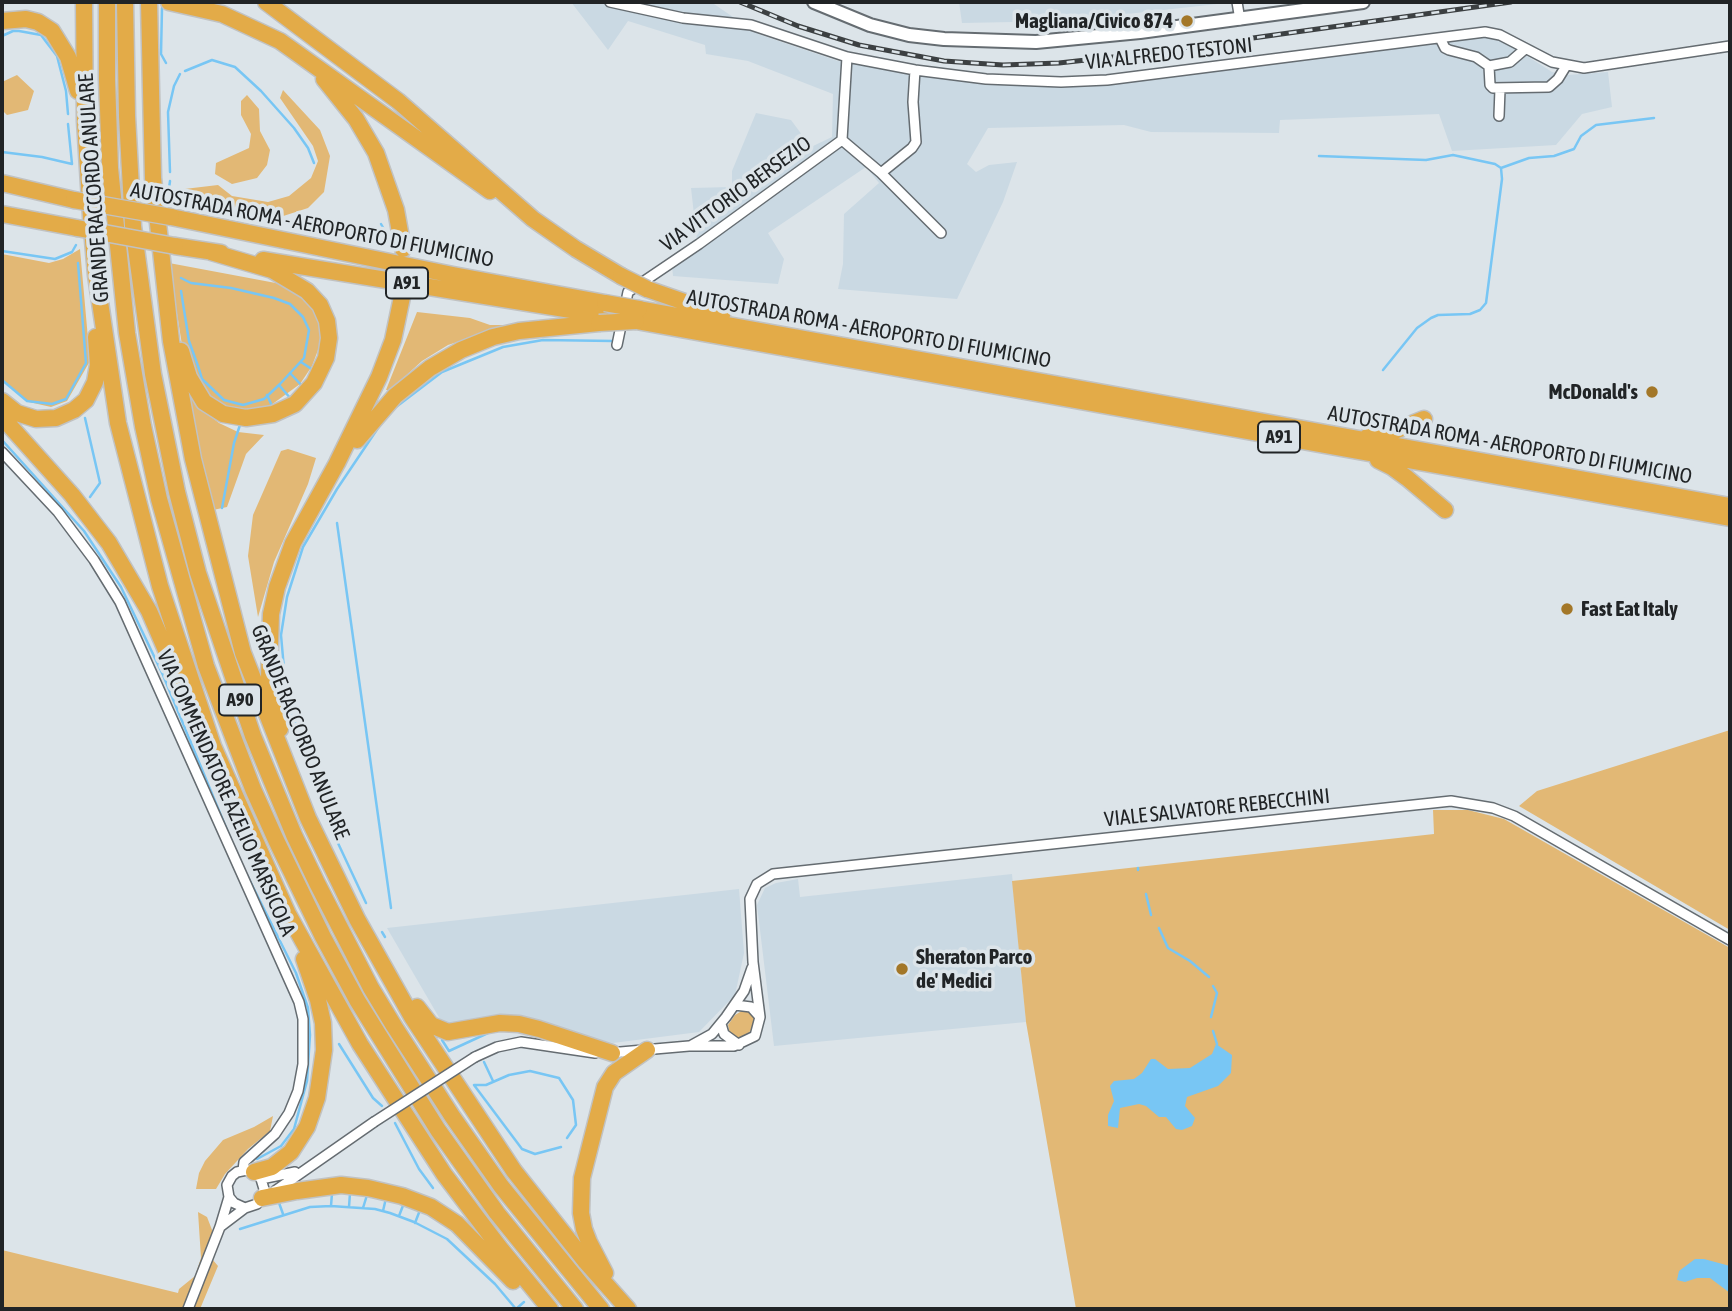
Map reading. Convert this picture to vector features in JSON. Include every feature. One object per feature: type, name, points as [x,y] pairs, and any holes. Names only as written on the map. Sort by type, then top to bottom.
[{"type":"highway","name":"GRANDE RACCORDO ANULARE","points":[[84,2],[85,121],[96,275],[118,423],[149,550],[213,746],[288,914],[360,1044],[419,1138],[495,1242],[550,1309]]},
{"type":"highway","name":"GRANDE RACCORDO ANULARE","points":[[107,2],[110,168],[127,334],[159,499],[206,666],[253,789],[276,840],[323,937],[368,1019],[416,1098],[477,1185],[575,1309]]},
{"type":"highway","name":"GRANDE RACCORDO ANULARE","points":[[125,2],[133,226],[153,374],[174,480],[198,573],[253,736],[288,822],[317,883],[371,988],[394,1026],[501,1186],[601,1309]]},
{"type":"highway","name":"GRANDE RACCORDO ANULARE","points":[[149,2],[153,178],[172,354],[196,472],[243,653],[308,818],[357,919],[412,1017],[507,1161],[566,1238],[629,1309]]},
{"type":"highway","points":[[266,2],[391,95],[495,183],[519,208]]},
{"type":"highway","points":[[177,3],[230,17],[280,41],[479,183],[621,276],[647,289],[705,310],[825,343]]},
{"type":"highway","points":[[2,21],[18,18],[30,20],[44,26],[57,38],[71,65],[85,121]]},
{"type":"highway","points":[[280,41],[323,78],[364,130],[379,159],[392,196],[402,249]]},
{"type":"highway","name":"AUTOSTRADA ROMA - AEROPORTO DI FIUMICINO","points":[[2,185],[453,275],[602,314]]},
{"type":"highway","name":"AUTOSTRADA ROMA - AEROPORTO DI FIUMICINO","points":[[2,214],[175,246],[602,314],[638,315],[825,343],[1730,518]]},
{"type":"highway","points":[[2,224],[77,228]]},
{"type":"highway","points":[[160,261],[184,363],[201,398],[223,414],[243,418],[261,417],[285,410],[305,394],[323,366],[329,338],[324,311],[307,290],[292,280],[254,264],[211,252]]},
{"type":"highway","points":[[2,401],[25,416],[48,420],[71,412],[88,396],[95,382],[98,365],[96,275]]},
{"type":"highway","points":[[308,818],[284,746],[269,678],[271,614],[277,587],[293,543],[337,463],[386,360],[402,297]]},
{"type":"highway","points":[[337,463],[390,401],[421,374],[447,357],[501,334],[602,314]]},
{"type":"highway","name":"AUTOSTRADA ROMA - AEROPORTO DI FIUMICINO","points":[[638,315],[1351,444],[1730,506]]},
{"type":"highway","points":[[2,417],[72,495],[122,562],[153,621],[206,741],[231,786]]},
{"type":"highway","points":[[1351,444],[1424,419]]},
{"type":"highway","points":[[1351,444],[1392,467],[1445,510]]},
{"type":"highway","points":[[253,1174],[272,1167],[291,1152],[300,1139],[314,1106],[322,1067],[324,1037],[321,1012],[288,914]]},
{"type":"highway","points":[[357,919],[422,1014],[436,1028],[457,1032],[494,1024],[519,1024],[539,1028],[612,1053]]},
{"type":"highway","points":[[629,1309],[611,1283],[589,1242],[580,1198],[582,1178],[605,1087],[617,1070],[647,1050]]},
{"type":"highway","points":[[262,1198],[341,1185],[383,1191],[420,1202],[467,1231],[537,1309]]},
{"type":"main road","points":[[814,2],[870,25],[900,33],[944,39],[1036,42],[1240,20],[1363,2]]},
{"type":"street","name":"VIA ALFREDO TESTONI","points":[[610,2],[683,18],[751,25],[847,57],[915,71],[986,79],[1061,82],[1107,80],[1489,32],[1552,62],[1592,68],[1730,46]]},
{"type":"street","points":[[1237,2],[1240,20]]},
{"type":"street","points":[[1440,38],[1445,48],[1476,57],[1489,66],[1510,62],[1525,49]]},
{"type":"street","name":"VIA VITTORIO BERSEZIO","points":[[617,345],[628,292],[842,140],[847,57]]},
{"type":"street","points":[[1489,66],[1490,85],[1500,89],[1549,87],[1566,66]]},
{"type":"street","points":[[880,173],[916,142],[913,102],[915,71]]},
{"type":"street","points":[[1499,116],[1500,89]]},
{"type":"street","points":[[842,140],[941,233]]},
{"type":"street","name":"VIA COMMENDATORE AZELIO MARSICOLA","points":[[2,452],[58,512],[94,560],[120,601],[299,1002],[303,1019],[303,1063],[298,1091],[289,1113],[275,1134],[244,1162],[253,1174]]},
{"type":"street","name":"VIALE SALVATORE REBECCHINI","points":[[760,1017],[751,894],[757,884],[773,874],[1451,801],[1472,802],[1514,816],[1730,940]]},
{"type":"street","name":"VIALE SALVATORE REBECCHINI","points":[[689,1046],[712,1034],[721,1024],[744,991],[754,962]]},
{"type":"street","points":[[721,1024],[724,1034],[739,1045],[755,1036],[760,1017],[751,1007],[735,1005]]},
{"type":"street","name":"VIALE SALVATORE REBECCHINI","points":[[262,1198],[374,1122],[497,1047],[521,1042],[581,1052],[612,1053],[689,1046],[739,1045]]},
{"type":"street","name":"VIALE SALVATORE REBECCHINI","points":[[253,1174],[281,1176],[304,1169]]},
{"type":"street","points":[[220,1227],[262,1198],[264,1189],[253,1174],[229,1179],[229,1197],[234,1203],[245,1208]]},
{"type":"street","points":[[188,1309],[229,1197]]},
{"type":"shaded area","points":[[571,2],[711,2],[758,34],[838,61],[926,76],[1051,86],[1107,83],[1483,36],[1502,40],[1552,72],[1567,75],[1608,72],[1612,107],[1582,114],[1556,145],[1452,151],[1439,114],[1280,120],[1279,133],[1151,132],[1124,125],[988,128],[967,164],[976,172],[989,165],[1017,162],[1003,202],[957,299],[838,289],[843,264],[844,214],[879,183],[866,167],[768,233],[784,259],[778,284],[673,276],[672,266],[698,250],[691,188],[732,187],[732,171],[756,113],[791,120],[811,147],[832,137],[833,94],[748,61],[706,54],[705,45],[628,21],[608,50]]},
{"type":"shaded area","points":[[959,2],[1226,3],[1065,21],[962,23]]},
{"type":"shaded area","points":[[17,75],[34,91],[28,110],[7,115],[2,110],[2,82]]},
{"type":"shaded area","points":[[283,90],[320,130],[330,156],[324,192],[308,208],[274,219],[175,199],[176,190],[218,185],[232,196],[268,202],[289,196],[311,178],[318,161],[313,146],[280,98]]},
{"type":"shaded area","points":[[247,95],[259,109],[260,131],[270,150],[267,165],[257,178],[232,184],[215,174],[216,163],[249,148],[251,134],[241,115],[241,101]]},
{"type":"shaded area","points":[[80,249],[90,361],[67,401],[51,407],[29,402],[2,380],[2,254],[49,263],[63,259]]},
{"type":"shaded area","points":[[169,263],[281,284],[312,302],[322,326],[321,342],[312,366],[300,384],[267,408],[245,412],[219,406],[198,386],[182,345]]},
{"type":"shaded area","points":[[417,312],[470,318],[490,325],[509,325],[448,345],[422,361],[390,390],[386,390]]},
{"type":"shaded area","points":[[186,386],[203,410],[219,423],[238,432],[264,435],[246,454],[227,507],[213,510]]},
{"type":"shaded area","points":[[288,449],[316,458],[308,484],[274,562],[258,617],[248,556],[253,515],[281,451]]},
{"type":"shaded area","points":[[1730,730],[1730,930],[1519,806],[1537,791]]},
{"type":"shaded area","points":[[1433,810],[1468,810],[1504,819],[1730,948],[1730,1309],[1076,1309],[1026,1022],[1012,881],[1434,834]]},
{"type":"shaded area","points":[[1012,874],[1026,1022],[774,1046],[757,905],[765,888],[798,879],[800,897]]},
{"type":"shaded area","points":[[739,889],[744,953],[735,995],[699,1032],[613,1043],[583,1036],[444,1026],[387,928]]},
{"type":"shaded area","points":[[745,1009],[754,1014],[754,1027],[744,1038],[739,1039],[730,1034],[728,1025],[735,1015]]},
{"type":"shaded area","points":[[273,1116],[270,1131],[248,1149],[225,1174],[216,1189],[196,1189],[205,1161],[223,1140]]},
{"type":"shaded area","points":[[198,1212],[207,1217],[214,1235],[207,1253],[218,1266],[200,1309],[2,1309],[2,1250],[178,1293],[179,1289],[195,1276],[201,1258]]},
{"type":"water","points":[[1216,1044],[1232,1055],[1231,1073],[1218,1086],[1187,1097],[1185,1106],[1195,1118],[1192,1126],[1176,1129],[1166,1117],[1159,1117],[1146,1106],[1139,1104],[1120,1108],[1118,1128],[1108,1126],[1108,1115],[1114,1101],[1110,1086],[1114,1081],[1134,1079],[1142,1073],[1151,1059],[1168,1069],[1190,1068],[1212,1054]]},
{"type":"water","points":[[1695,1259],[1730,1266],[1730,1293],[1710,1278],[1685,1282],[1677,1280],[1679,1271]]},
{"type":"waterway","points":[[162,8],[161,54],[166,63]]},
{"type":"waterway","points":[[2,36],[13,31],[41,35],[57,56],[66,91],[68,114]]},
{"type":"waterway","points":[[185,71],[212,60],[235,67],[294,128],[308,148],[314,163]]},
{"type":"waterway","points":[[170,172],[168,112],[174,86],[180,74]]},
{"type":"waterway","points":[[1501,168],[1529,158],[1554,156],[1574,149],[1581,136],[1596,125],[1654,118]]},
{"type":"waterway","points":[[2,152],[72,164],[68,124]]},
{"type":"waterway","points":[[1319,156],[1426,160],[1453,155],[1495,164],[1501,168],[1502,179],[1486,303],[1480,310],[1470,314],[1438,315],[1431,318],[1417,328],[1383,370]]},
{"type":"waterway","points":[[168,196],[170,181]]},
{"type":"waterway","points":[[381,224],[389,238]]},
{"type":"waterway","points":[[298,226],[351,232],[384,231]]},
{"type":"waterway","points":[[2,251],[55,259],[72,252],[76,245]]},
{"type":"waterway","points":[[2,380],[27,401],[52,404],[66,399],[86,363],[78,263]]},
{"type":"waterway","points":[[181,278],[191,283],[231,288],[290,304],[303,317],[309,330],[304,358],[264,399],[243,405],[224,400],[202,379],[189,341],[181,291]]},
{"type":"waterway","points":[[396,407],[442,372],[503,347],[543,340],[613,341]]},
{"type":"waterway","points":[[301,362],[313,370]]},
{"type":"waterway","points":[[290,373],[304,388]]},
{"type":"waterway","points":[[279,385],[291,399]]},
{"type":"waterway","points":[[267,395],[273,408]]},
{"type":"waterway","points":[[85,418],[100,483],[90,497]]},
{"type":"waterway","points":[[222,508],[234,443],[241,422]]},
{"type":"waterway","points":[[366,903],[330,826],[314,767],[287,703],[281,635],[287,597],[303,547],[337,489],[380,425]]},
{"type":"waterway","points":[[2,440],[84,531],[121,587],[163,675],[234,847]]},
{"type":"waterway","points":[[337,523],[391,908]]},
{"type":"waterway","points":[[247,875],[296,973],[308,1008],[310,1035],[307,1081],[294,1129],[281,1146],[257,1159]]},
{"type":"waterway","points":[[1146,894],[1151,915]]},
{"type":"waterway","points":[[1159,928],[1168,948],[1209,977]]},
{"type":"waterway","points":[[382,932],[385,937]]},
{"type":"waterway","points":[[1211,1017],[1217,993],[1213,986]]},
{"type":"waterway","points":[[1213,1031],[1217,1044]]},
{"type":"waterway","points":[[442,1040],[449,1051],[488,1033]]},
{"type":"waterway","points":[[339,1044],[373,1098],[382,1106]]},
{"type":"waterway","points":[[484,1062],[493,1081]]},
{"type":"waterway","points":[[561,1147],[535,1154],[522,1149],[474,1085],[486,1085],[509,1075],[530,1071],[559,1078],[573,1100],[576,1125],[567,1138]]},
{"type":"waterway","points":[[395,1123],[419,1169],[433,1188]]},
{"type":"waterway","points":[[331,1206],[332,1193]]},
{"type":"waterway","points":[[349,1207],[350,1193]]},
{"type":"waterway","points":[[363,1208],[367,1195]]},
{"type":"waterway","points":[[383,1211],[386,1198]]},
{"type":"waterway","points":[[278,1200],[283,1214]]},
{"type":"waterway","points":[[399,1216],[404,1203]]},
{"type":"waterway","points":[[240,1229],[310,1207],[375,1209],[390,1213],[447,1239],[495,1284],[516,1309]]},
{"type":"waterway","points":[[415,1223],[420,1210]]},
{"type":"waterway","points":[[516,1309],[524,1302]]},
{"type":"railway","points":[[740,2],[798,26],[859,45],[944,61],[1003,65],[1059,63],[1131,55],[1511,2]]},
{"type":"place","name":"Magliana/Civico 874","points":[[1187,21]]},
{"type":"place","name":"McDonald's","points":[[1652,392]]},
{"type":"place","name":"Fast Eat Italy","points":[[1567,609]]},
{"type":"place","name":"Sheraton Parco de' Medici","points":[[902,969]]}]
